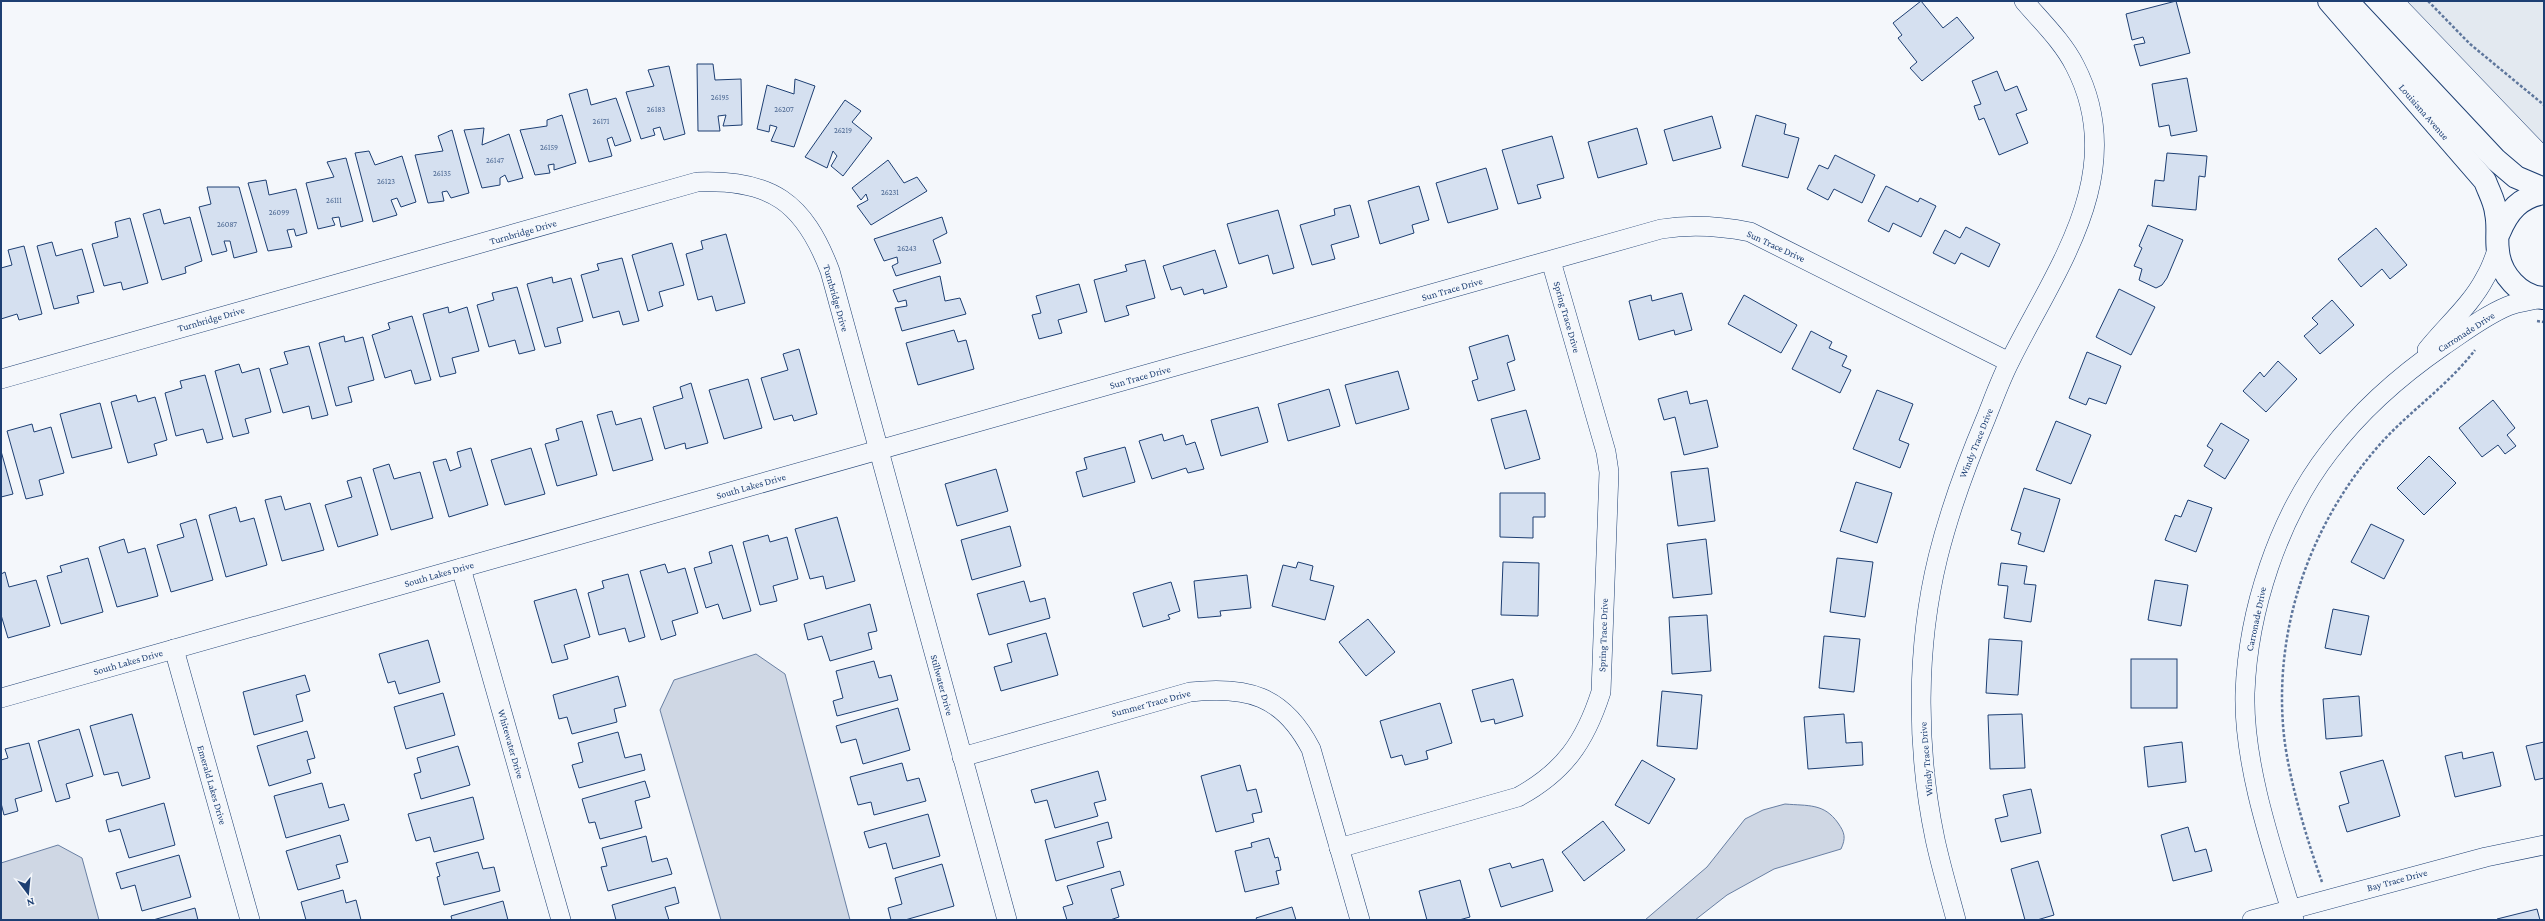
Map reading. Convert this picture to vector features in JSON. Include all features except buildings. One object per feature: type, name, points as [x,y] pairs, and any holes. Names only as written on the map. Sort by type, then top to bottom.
[{"type":"main road","name":"Louisiana Avenue","points":[[2329,1],[2485,181],[2496,212],[2502,267],[2511,282],[2525,292],[2543,298]]},
{"type":"main road","name":"Louisiana Avenue","points":[[2347,1],[2496,160],[2516,177],[2544,189]]},
{"type":"main road","points":[[2498,241],[2506,217],[2518,204],[2533,195],[2544,193]]},
{"type":"street","name":"Windy Trace Drive","points":[[1956,920],[1935,838],[1927,784],[1922,726],[1923,663],[1936,566],[1951,511],[1969,460],[2009,362],[2084,217],[2092,187],[2096,155],[2093,126],[2086,93],[2075,66],[2061,44],[2024,1]]},
{"type":"street","name":"Turnbridge Drive","points":[[1,379],[697,182],[728,181],[755,186],[782,200],[804,220],[819,243],[830,271],[878,451]]},
{"type":"street","name":"Sun Trace Drive","points":[[878,451],[1661,229],[1684,226],[1719,227],[1750,232],[2009,362]]},
{"type":"street","name":"Carronade Drive","points":[[2416,364],[2447,324],[2471,299],[2486,278],[2498,241]]},
{"type":"street","name":"Spring Trace Drive","points":[[1339,848],[1518,797],[1535,788],[1563,764],[1576,749],[1593,716],[1600,692],[1609,472],[1606,452],[1551,261]]},
{"type":"street","name":"Carronade Drive","points":[[2293,914],[2255,780],[2248,734],[2245,695],[2248,654],[2256,609],[2274,551],[2302,494],[2328,452],[2359,417],[2416,364],[2478,321],[2509,306],[2543,298]]},
{"type":"street","name":"South Lakes Drive","points":[[1,698],[878,451]]},
{"type":"street","name":"Stillwater Drive","points":[[878,451],[1007,920]]},
{"type":"street","name":"Whitewater Drive","points":[[461,568],[561,920]]},
{"type":"street","name":"Emerald Lakes Drive","points":[[174,649],[250,920]]},
{"type":"street","name":"Summer Trace Drive","points":[[962,757],[1190,692],[1221,689],[1241,691],[1274,704],[1301,730],[1311,749],[1360,920]]},
{"type":"street","name":"Bay Trace Drive","points":[[2252,920],[2293,914],[2486,857],[2544,845]]},
{"type":"path","points":[[2428,1],[2470,44],[2544,105]]},
{"type":"path","points":[[2532,321],[2544,322]]},
{"type":"path","points":[[2323,884],[2289,766],[2284,736],[2283,689],[2288,630],[2300,582],[2319,533],[2336,503],[2366,461],[2479,344]]},
{"type":"shaded area","points":[[2407,1],[2544,1],[2544,144]]},
{"type":"shaded area","points":[[756,654],[785,674],[850,920],[721,920],[660,710],[674,680]]},
{"type":"shaded area","points":[[1785,804],[1815,807],[1827,812],[1838,823],[1842,830],[1844,842],[1841,849],[1774,869],[1727,895],[1695,920],[1645,920],[1707,867],[1745,819],[1763,810]]},
{"type":"shaded area","points":[[58,845],[82,858],[99,920],[1,920],[1,863]]}]
